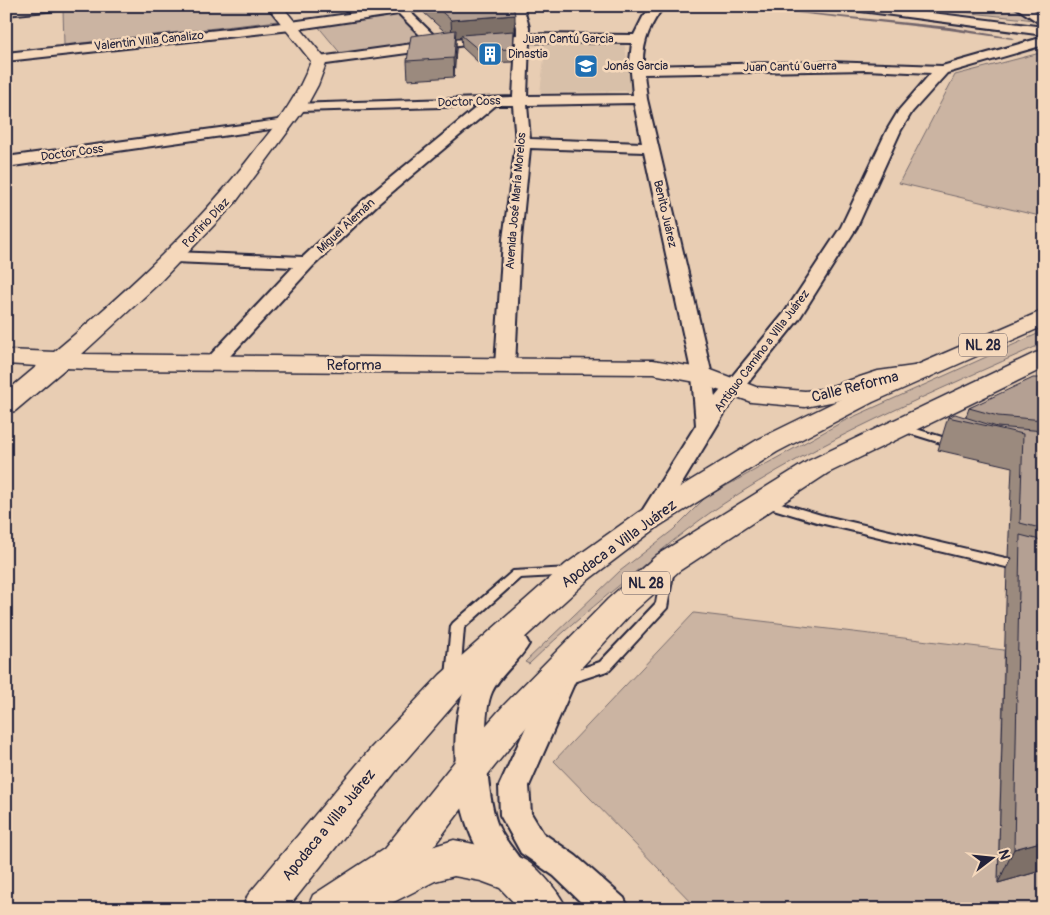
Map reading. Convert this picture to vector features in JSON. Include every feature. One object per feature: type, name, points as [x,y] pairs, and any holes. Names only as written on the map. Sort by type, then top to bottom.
[{"type":"street","points":[[6,12],[68,6]]},
{"type":"street","points":[[274,6],[319,61]]},
{"type":"street","name":"Valentin Villa Canalizo","points":[[6,57],[291,26],[431,6]]},
{"type":"street","name":"Avenida José María Morelos","points":[[505,366],[512,239],[523,142],[520,100],[523,27],[517,6]]},
{"type":"street","name":"Benito Juárez","points":[[658,6],[638,39],[637,70],[640,99],[702,377],[707,426]]},
{"type":"street","points":[[846,6],[1044,31]]},
{"type":"street","points":[[1020,6],[1044,22]]},
{"type":"street","points":[[401,10],[437,44]]},
{"type":"street","name":"Juan Cantú Garcia","points":[[319,61],[437,44],[523,38],[638,39]]},
{"type":"street","points":[[942,70],[1023,48],[1044,40]]},
{"type":"street","name":"Porfirio Díaz","points":[[6,405],[61,360],[174,257],[229,198],[298,107],[314,78],[319,61]]},
{"type":"street","name":"Juan Cantú Guerra","points":[[637,70],[831,66],[897,66],[942,70]]},
{"type":"street","name":"Antiguo Camino a Villa Juárez","points":[[649,519],[707,426],[734,387],[792,315],[849,226],[894,130],[906,110],[942,70]]},
{"type":"street","name":"Doctor Coss","points":[[298,107],[520,100],[640,99]]},
{"type":"street","name":"Miguel Alemán","points":[[212,364],[307,262],[373,200],[492,101]]},
{"type":"street","name":"Doctor Coss","points":[[6,162],[286,123]]},
{"type":"street","points":[[523,142],[650,148]]},
{"type":"street","points":[[174,257],[307,262]]},
{"type":"street","name":"Apodaca a Villa Juárez","points":[[262,909],[384,758],[452,684],[582,568],[649,519],[767,446],[864,397],[1044,317]]},
{"type":"street","name":"Reforma","points":[[6,358],[112,363],[653,367],[702,377]]},
{"type":"street","name":"NL 28","points":[[327,909],[398,862],[472,768],[620,607],[668,563],[762,501],[818,467],[1044,358]]},
{"type":"street","name":"Calle Reforma","points":[[702,377],[752,394],[805,399],[827,396],[878,379],[921,372]]},
{"type":"street","points":[[547,909],[514,876],[495,851],[482,824],[472,768],[475,698],[495,664],[544,614],[582,568]]},
{"type":"street","points":[[557,675],[514,786],[516,815],[532,843],[565,866],[612,909]]},
{"type":"street","points":[[342,909],[426,866],[454,858],[482,863],[514,876]]},
{"type":"lane","points":[[900,427],[969,448]]},
{"type":"lane","points":[[762,501],[820,519],[1044,572]]},
{"type":"shaded area","points":[[97,6],[265,6],[278,21],[64,45],[63,9]]},
{"type":"shaded area","points":[[909,6],[1015,6],[1035,20]]},
{"type":"shaded area","points":[[401,14],[428,42],[341,54],[317,25]]},
{"type":"shaded area","name":"Jonás Garcia","points":[[546,41],[624,42],[633,91],[540,93]]},
{"type":"shaded area","points":[[1044,52],[1044,217],[899,183],[955,75]]},
{"type":"shaded area","points":[[1044,331],[1044,343],[920,398],[838,438],[758,482],[720,506],[634,573],[567,629],[529,664],[525,662],[620,571],[673,530],[706,497],[844,421]]},
{"type":"shaded area","points":[[694,613],[1004,650],[998,882],[1044,870],[1044,909],[698,909],[554,761]]},
{"type":"building","points":[[435,6],[513,6],[515,15],[451,20]]},
{"type":"building","points":[[456,30],[454,58],[407,61],[411,36]]},
{"type":"building","points":[[514,31],[513,49],[479,50],[461,35]]},
{"type":"building","points":[[1033,378],[1044,378],[1044,420],[998,416],[969,408]]},
{"type":"building","points":[[955,414],[997,427],[1044,431],[1044,529],[1020,523],[1023,434],[948,417]]},
{"type":"building","points":[[1020,535],[1044,541],[1044,841],[1014,849]]},
{"type":"waterway","points":[[756,6],[820,15],[949,28],[1012,38]]},
{"type":"place","name":"Dinastia","points":[[490,54]]},
{"type":"place","name":"Jonás Garcia","points":[[586,66]]}]
